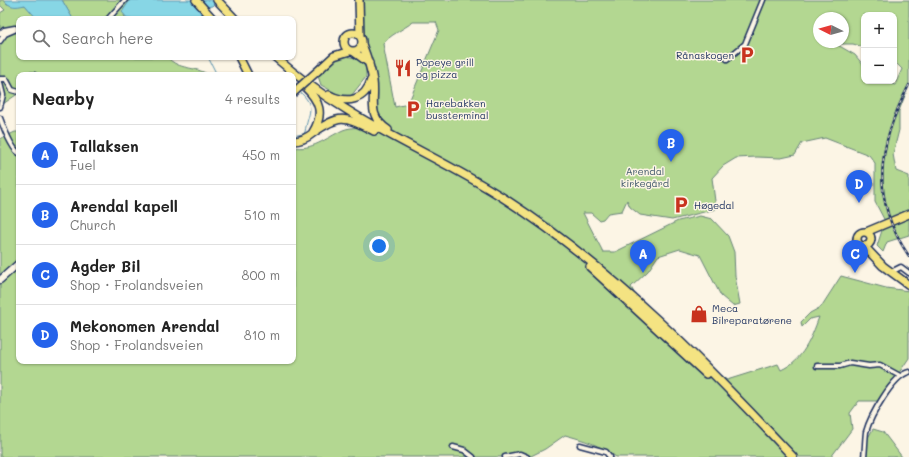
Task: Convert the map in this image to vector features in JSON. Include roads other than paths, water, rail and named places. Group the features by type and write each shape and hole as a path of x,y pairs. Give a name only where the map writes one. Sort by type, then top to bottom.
{"main road":[{"path":"195,0 208,16"},
{"path":"213,0 231,16"},
{"path":"217,0 229,16"},
{"path":"359,0 360,36 372,76 372,105 376,118 383,127 413,146"},
{"path":"296,89 343,44 345,36 351,33 360,16"},
{"path":"351,33 360,36"},
{"path":"343,44 369,63"},
{"path":"320,67 334,56 359,49 362,44"},
{"path":"242,60 248,72"},
{"path":"274,60 289,72"},
{"path":"278,60 290,72"},
{"path":"296,77 335,98 347,100 356,99 364,94 369,86 372,76"},
{"path":"296,77 329,102 382,135"},
{"path":"296,77 345,109 506,199 595,265 740,401 793,457"},
{"path":"296,78 314,96 319,104 319,120 313,133"},
{"path":"296,140 303,139 331,121 341,119 353,121 482,189 557,240 591,268 754,420 787,457"},
{"path":"909,214 882,226 860,233 857,238 859,244 864,246 891,272 909,285"},
{"path":"864,246 868,245 882,226"},
{"path":"866,232 870,234 875,258"},
{"path":"0,280 16,266"}],"street":[{"path":"111,16 125,0"},
{"path":"727,59 745,44 763,0"},
{"path":"0,34 11,28 16,28"},
{"path":"0,41 5,34 16,29"},
{"path":"0,79 6,79 12,90 16,91"},
{"path":"0,83 3,95 0,107"},
{"path":"0,118 11,144 16,151"},
{"path":"891,272 901,267 909,273"},
{"path":"817,366 840,366 850,364 869,366 880,365 900,376"},
{"path":"864,457 869,425 882,399 900,376 909,372"},
{"path":"580,445 606,452 610,457"},
{"path":"453,447 464,450 473,457"},
{"path":"506,457 520,454 527,457"}],"water":[{"path":"4,0 62,0 71,16 34,16 25,5 13,6"},
{"path":"130,0 218,0 212,6 206,7 203,15 200,16 125,16 122,12"}],"waterway":[{"path":"210,60 216,72"},
{"path":"296,135 305,132 310,110 308,101 299,91"}],"railway":[{"path":"909,85 890,128 882,171 883,192 888,213 896,234 909,256"}],"place":[{"name":"Rånaskogen","path":"747,55"},
{"name":"Popeye grill og pizza","path":"403,68"},
{"name":"Harebakken bussterminal","path":"413,109"},
{"name":"Arendal kapell","path":"671,162"},
{"name":"Mekonomen Arendal","path":"859,203"},
{"name":"Høgedal","path":"681,205"},
{"name":"Tallaksen","path":"643,273"},
{"name":"Agder Bil","path":"855,273"},
{"name":"Meca Bilreparatørene","path":"699,314"}],"park label":[{"name":"Arendal kirkegård","path":"645,176"}]}
